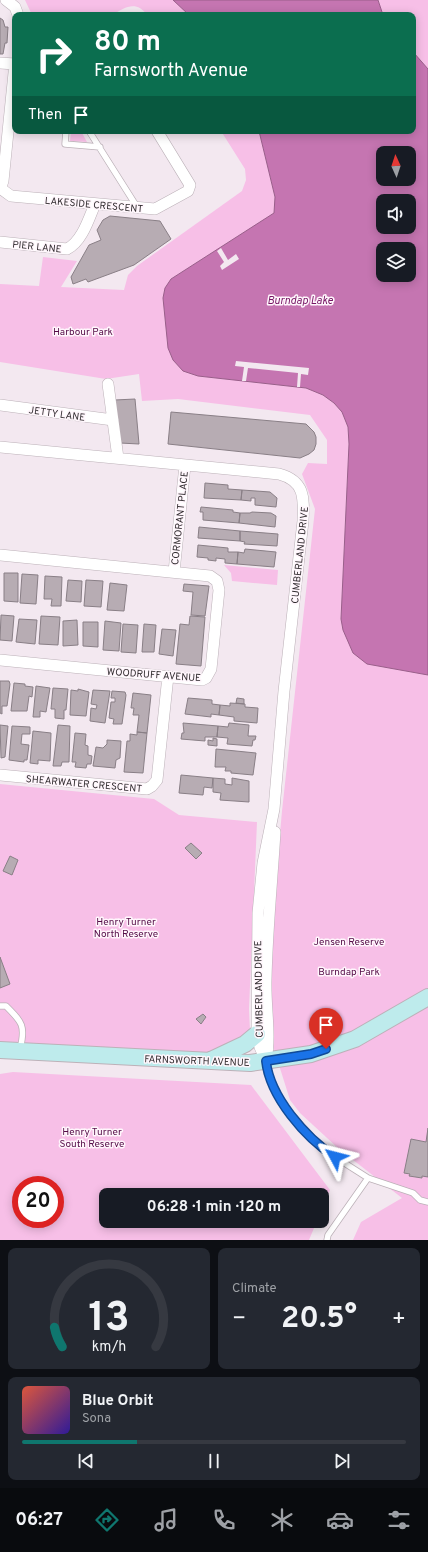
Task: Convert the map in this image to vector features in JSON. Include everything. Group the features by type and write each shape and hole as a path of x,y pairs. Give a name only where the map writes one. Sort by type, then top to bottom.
{"main road":[{"name":"FARNSWORTH AVENUE","path":"0,1050 206,1062 250,1063 311,1054 355,1039 428,997"},
{"path":"206,1062 245,1044 257,1034"}],"street":[{"path":"6,0 15,7 17,12"},
{"path":"0,63 12,64"},
{"path":"0,188 3,181 12,93"},
{"name":"LAKESIDE CRESCENT","path":"0,188 11,196 137,207 155,210 188,192 190,185 159,134"},
{"name":"PIER LANE","path":"0,242 67,249 76,242 89,220 95,204"},
{"path":"108,384 118,458"},
{"name":"JETTY LANE","path":"0,405 113,420"},
{"name":"CUMBERLAND DRIVE","path":"0,447 279,474 289,477 297,483 302,491 304,501 303,521 284,691 274,808 263,863 258,913 257,1034 260,1048 266,1061"},
{"name":"CORMORANT PLACE","path":"174,572 185,465"},
{"name":"WOODRUFF AVENUE","path":"0,555 210,576 217,581 219,590 210,674 202,680 0,660"},
{"name":"SHEARWATER CRESCENT","path":"0,775 147,789 157,780 168,676"},
{"name":"CUMBERLAND DRIVE","path":"266,1061 269,1044 266,956 275,822 274,808"}],"lane":[{"path":"66,134 65,144 100,148"},
{"path":"91,134 137,207"},
{"path":"0,1006 6,1006 20,1020 23,1032 19,1051"},
{"path":"266,1061 267,1073 284,1107 324,1150 368,1178 412,1193 420,1200 428,1202"},
{"path":"327,1240 328,1235 368,1178"}],"green space":[{"path":"25,0 173,0 186,12 145,12 135,6 130,6 118,12 31,12"},
{"path":"378,0 428,0 428,69 416,56 416,12 382,12"},
{"path":"71,134 83,134 87,142 70,141"},
{"name":"Burndap Park","path":"223,134 260,134 275,197 275,213 171,279 198,376 306,388 323,395 334,403 342,412 348,427 349,444 341,619 385,666 428,675 428,1240 353,1240 361,1222 402,1198 339,1149 300,1113 290,1100 273,1046 269,956 282,811 315,509 302,474 308,463 327,464 327,440 310,415 178,399 142,401 139,374 106,379 0,362 0,284 39,286 43,257 77,261 61,287 124,290 128,275 137,266 242,191 246,180 245,169"},
{"path":"224,565 278,570 277,585 232,581 231,573"},
{"name":"Henry Turner North Reserve","path":"0,784 154,799 179,815 257,822 249,1009 250,1031 234,1045 198,1056 0,1042"},
{"name":"Henry Turner South Reserve","path":"13,1072 251,1085 328,1188 99,1188 99,1228 314,1228 309,1240 0,1240 0,1074"}],"water":[{"path":"173,0 378,0 382,12 186,12"},
{"name":"Burndap Lake","path":"416,55 428,69 428,675 367,664 353,653 343,630 341,619 349,444 348,427 342,412 334,403 323,395 306,388 198,376 183,371 173,360 168,348 163,298 165,288 171,279 274,213 275,197 260,134 416,134"}],"pier":[{"path":"221,248 228,260 236,254 239,259 222,270 220,266 224,262 217,251"},
{"path":"236,361 309,368 308,375 301,374 300,387 297,387 298,373 248,368 246,381 242,381 244,367 235,366"}],"building":[{"path":"0,18 3,20 5,27 8,27 7,43 5,43 3,54 0,54"},
{"path":"110,216 160,221 171,239 134,265 88,282 86,279 73,284 71,277 89,245 101,240 97,230 103,220"},
{"path":"135,399 139,444 120,443 115,400"},
{"path":"171,412 306,424 314,432 316,444 314,450 300,458 168,444"},
{"path":"205,483 228,485 228,489 242,490 241,500 204,498"},
{"path":"242,490 270,492 277,498 276,507 255,505 255,498 251,498 251,501 241,500"},
{"path":"201,507 233,510 233,512 240,513 239,523 203,520 203,512 200,512"},
{"path":"240,513 271,513 276,516 275,527 239,523"},
{"path":"199,527 240,531 240,541 198,538"},
{"path":"240,531 278,534 277,546 244,544 245,542 240,541"},
{"path":"198,545 228,548 228,552 238,552 237,564 225,563 225,559 216,558 216,561 208,560 208,558 197,557"},
{"path":"245,549 276,552 274,567 237,564 238,552 244,553"},
{"path":"4,573 18,573 18,602 4,601"},
{"path":"22,574 38,575 36,604 20,603"},
{"path":"45,576 62,577 61,606 51,606 52,599 44,599"},
{"path":"68,580 82,581 81,602 66,601"},
{"path":"86,580 103,581 101,607 84,606"},
{"path":"110,583 127,585 124,611 107,610"},
{"path":"184,584 209,586 205,616 191,615 193,592 183,591"},
{"path":"1,615 14,616 12,641 0,640"},
{"path":"41,616 60,617 58,645 39,644"},
{"path":"190,616 205,617 201,666 176,664 180,624 189,625"},
{"path":"19,619 37,620 35,644 16,642"},
{"path":"77,620 78,645 63,646 63,621"},
{"path":"105,621 121,623 119,651 103,650"},
{"path":"83,622 98,622 98,647 83,646"},
{"path":"123,624 138,625 136,653 121,652"},
{"path":"144,624 156,625 154,652 142,652"},
{"path":"162,629 176,630 173,656 159,654"},
{"path":"0,681 9,681 10,684 7,706 2,706 2,714 0,713"},
{"path":"14,683 25,684 25,686 33,687 32,697 29,696 27,711 11,711"},
{"path":"36,686 50,688 46,712 40,711 40,717 33,717"},
{"path":"53,688 68,689 64,719 55,718 55,709 51,709"},
{"path":"78,689 89,692 86,716 70,715 71,690 78,691"},
{"path":"93,690 110,691 105,723 90,721 91,708 96,709 97,705 91,704"},
{"path":"112,691 125,692 126,695 122,724 113,724 114,719 109,718 111,702 115,702 115,698 111,698"},
{"path":"133,693 151,695 147,733 137,732 139,715 133,715 134,708 131,708"},
{"path":"188,698 212,700 212,704 220,705 219,715 211,714 211,717 185,714"},
{"path":"237,698 244,699 244,704 236,703"},
{"path":"230,703 245,704 245,707 258,708 257,723 234,721 234,717 219,715 220,705 230,706"},
{"path":"183,723 218,726 217,737 205,737 205,741 181,739 182,733 184,733"},
{"path":"229,723 249,725 248,736 256,736 255,740 253,740 252,746 227,744 228,738 217,737 218,726 228,727"},
{"path":"0,725 8,726 5,757 1,758"},
{"path":"58,725 70,726 69,762 62,762 61,766 53,766"},
{"path":"12,726 30,727 30,734 22,734 21,744 29,745 27,760 24,760 24,762 9,760"},
{"path":"33,731 51,733 50,761 38,760 38,764 30,763"},
{"path":"137,732 147,733 143,773 124,772 127,741 130,741 130,734 137,735"},
{"path":"75,733 86,734 85,745 88,746 88,755 92,756 91,764 87,764 86,768 75,767 76,762 72,762"},
{"path":"213,738 217,739 217,746 208,745 208,740 213,741"},
{"path":"107,740 121,741 120,758 116,760 115,768 93,766 96,747 103,748 107,744"},
{"path":"216,749 256,753 253,775 231,773 231,771 225,771 226,767 215,767"},
{"path":"181,775 213,778 212,788 204,787 203,795 179,793"},
{"path":"213,778 225,779 225,784 232,785 232,778 249,781 249,802 220,800 221,793 213,792"},
{"path":"191,843 202,853 196,859 185,848"},
{"path":"10,856 18,860 12,875 3,871"},
{"path":"0,957 10,984 0,988"},
{"path":"203,1014 206,1017 201,1024 196,1019"},
{"path":"428,1128 428,1177 422,1176 422,1178 409,1176 410,1174 404,1173 411,1139 426,1142"}],"route":[{"path":"326,1049 311,1054 266,1061 267,1073 284,1107 324,1150 335,1157"}],"park label":[{"name":"Harbour Park","path":"83,331"},
{"name":"Jensen Reserve","path":"349,941"}]}
